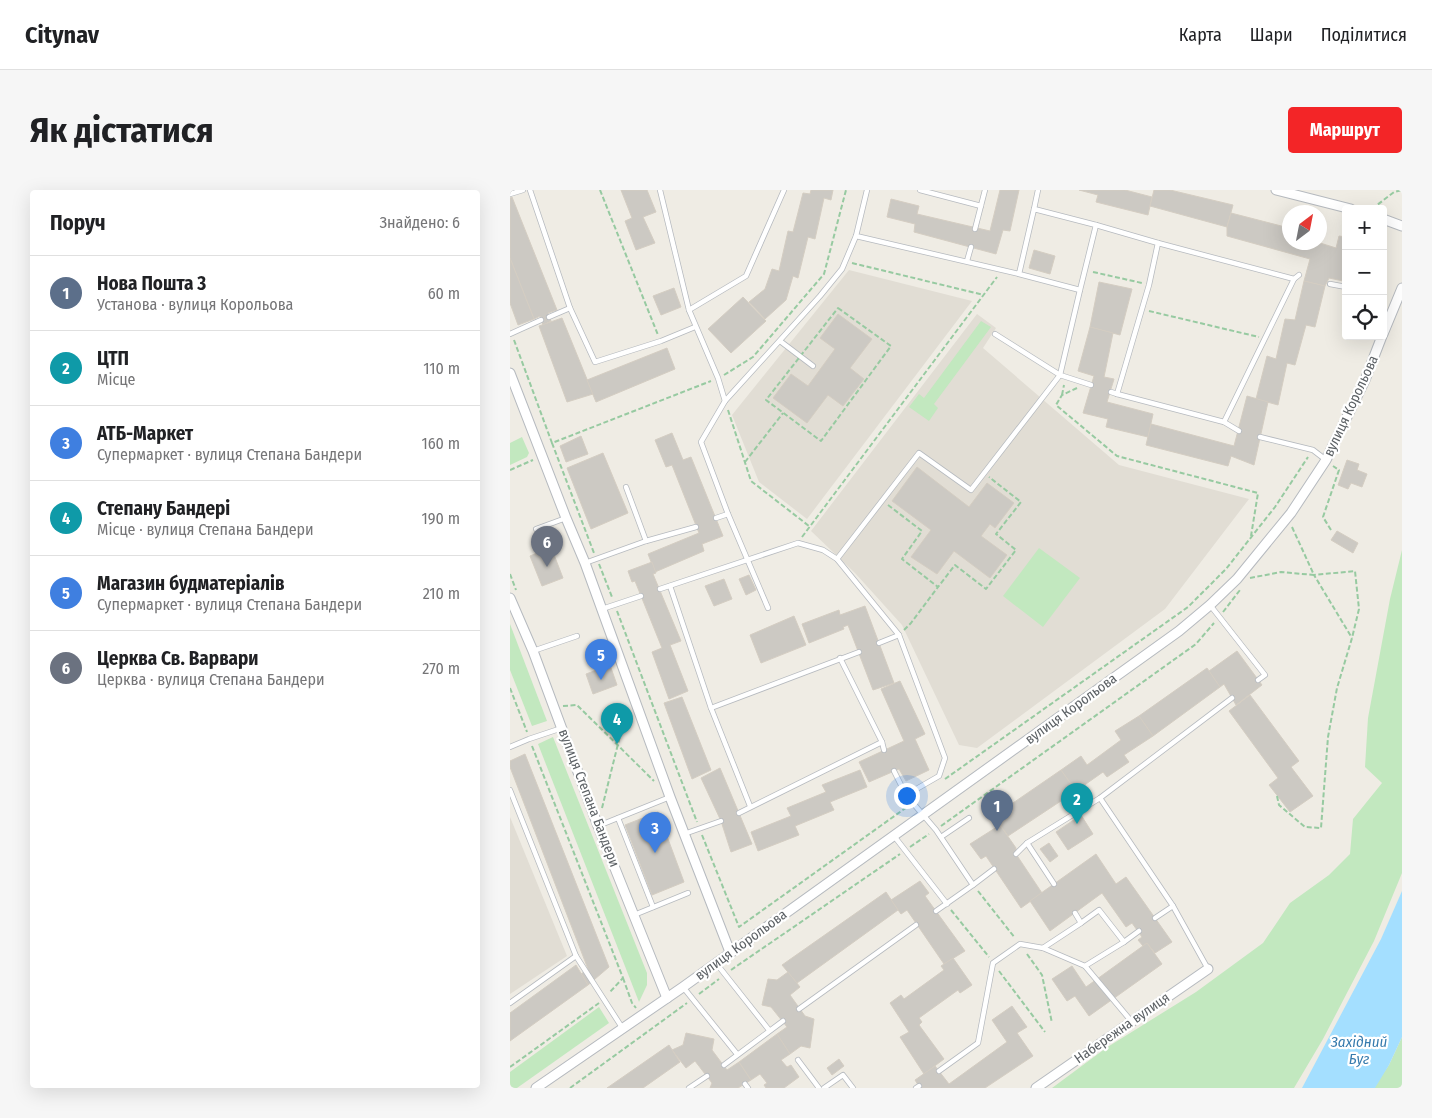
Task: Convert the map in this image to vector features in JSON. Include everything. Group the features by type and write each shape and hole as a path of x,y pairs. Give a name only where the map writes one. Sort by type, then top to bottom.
{"street":[{"path":"1276,190 1342,207"},
{"path":"1387,220 1402,226"},
{"name":"вулиця Корольова","path":"1387,325 1402,288"},
{"name":"вулиця Корольова","path":"536,1088 683,987 1179,631 1210,604 1237,579 1328,462 1381,340"},
{"path":"510,373 512,386 585,563 670,797 730,952"},
{"name":"вулиця Степана Бандери","path":"510,598 667,998"},
{"name":"Набережна вулиця","path":"1036,1088 1208,969"}],"lane":[{"path":"510,194 523,190"},
{"path":"530,190 570,308 595,362 661,341 695,327"},
{"path":"660,190 689,310 718,378 725,401"},
{"path":"689,310 746,276 784,190"},
{"path":"768,608 728,514 701,442 725,401 842,269 856,236 867,190"},
{"path":"920,190 981,206"},
{"path":"975,229 985,190"},
{"path":"1019,274 1038,190"},
{"path":"1034,209 1294,279"},
{"path":"837,559 919,453 971,490 1060,375 1096,225"},
{"path":"856,236 1080,290"},
{"path":"1117,394 1149,285 1158,243"},
{"path":"967,262 971,248"},
{"path":"1224,422 1294,279 1299,276"},
{"path":"1330,284 1342,286"},
{"path":"549,317 570,308"},
{"path":"511,334 541,320"},
{"path":"995,334 1060,375 1089,384"},
{"path":"780,341 814,366"},
{"path":"1111,392 1224,422 1239,431"},
{"path":"1260,437 1313,450 1328,462"},
{"path":"626,487 646,541"},
{"path":"716,518 728,514"},
{"path":"536,529 566,518"},
{"path":"585,563 646,541 696,527"},
{"path":"660,589 798,543 823,550 837,559 899,635 945,758 939,776 906,796"},
{"path":"670,586 711,708 750,806"},
{"path":"601,610 641,596"},
{"path":"1210,604 1265,675 1258,680"},
{"path":"879,644 899,635"},
{"path":"532,651 577,636"},
{"path":"711,708 859,652"},
{"path":"840,658 882,742 884,750"},
{"path":"1016,854 1027,843 1100,798 1232,698"},
{"path":"510,747 562,728"},
{"path":"739,813 882,742"},
{"path":"894,771 906,796 924,814 973,885"},
{"path":"510,790 576,956 622,1029"},
{"path":"598,826 670,797"},
{"path":"1100,798 1173,906 1208,969"},
{"path":"618,818 653,907"},
{"path":"941,837 969,818"},
{"path":"684,834 721,821"},
{"path":"894,835 947,904"},
{"path":"1027,843 1054,884"},
{"path":"936,911 994,869"},
{"path":"634,914 688,893"},
{"path":"1155,918 1173,906"},
{"path":"1044,948 1099,910 1124,942"},
{"path":"1075,913 1081,923"},
{"path":"799,1009 916,925"},
{"path":"1085,966 1139,931"},
{"path":"939,1071 978,1043 994,963 1020,944 1044,948 1085,966 1132,1022"},
{"path":"510,1003 576,956"},
{"path":"716,963 769,1030"},
{"path":"683,987 737,1054"},
{"path":"724,1065 783,1021"},
{"path":"798,1060 819,1088"},
{"path":"729,1061 733,1066"},
{"path":"824,1088 843,1075 853,1088"},
{"path":"689,1088 707,1076"}],"path":[{"path":"600,190 661,341"},
{"path":"552,443 718,378 754,357 824,274 846,190"},
{"path":"1377,205 1394,192 1402,190"},
{"path":"845,262 984,295"},
{"path":"1086,270 1149,285"},
{"path":"798,543 1002,271"},
{"path":"838,308 891,346 821,441 783,413 766,400 838,308"},
{"path":"1142,310 1265,338"},
{"path":"511,334 739,927 912,803"},
{"path":"1089,384 1062,395 1056,405 1117,456 1258,493 1250,538"},
{"path":"725,401 751,481 810,527"},
{"path":"745,462 783,413"},
{"path":"944,780 1188,607 1226,569 1274,507 1313,450"},
{"path":"510,470 542,456"},
{"path":"1328,462 1339,470 1322,518 1331,530"},
{"path":"899,635 911,623 955,565 986,589 1016,550 996,534 1020,502 984,473"},
{"path":"882,500 922,531 902,559 938,586"},
{"path":"1292,526 1314,575 1352,638"},
{"path":"1250,578 1281,572 1314,575 1355,571 1359,609 1337,688 1328,737 1321,828 1305,827 1279,805 1277,796"},
{"path":"510,688 624,978 632,1003 641,1016"},
{"path":"554,707 577,705 656,784"},
{"path":"598,826 626,709"},
{"path":"510,1067 603,1000 624,978"},
{"path":"570,1088 692,999"}],"shaded area":[{"path":"849,270 972,301 807,519 759,482 732,415"},
{"path":"977,314 996,328 983,348 1119,465 1249,499 1165,609 977,748 959,745 902,625 855,573 811,531"},
{"path":"510,817 567,956 510,994"}],"green space":[{"path":"981,321 991,327 934,404 938,408 929,421 909,407 919,394 924,398"},
{"path":"522,437 529,453 527,457 510,465 510,443"},
{"path":"1039,548 1080,578 1043,627 1003,596"},
{"path":"1402,550 1402,873 1374,941 1323,1039 1294,1088 1052,1088 1106,1048 1196,992 1263,943 1290,903 1329,875 1350,854 1353,819 1382,783 1365,767 1368,718 1390,599"},
{"path":"510,624 547,721 532,726 510,670"},
{"path":"553,737 647,973 647,985 639,1002 538,744"},
{"path":"599,1007 609,1023 517,1088 510,1088 510,1072"},
{"path":"1402,1037 1402,1088 1373,1088 1389,1065"}],"water":[{"name":"Західний Буг","path":"1402,891 1402,1037 1389,1065 1375,1088 1302,1088 1381,939"}],"building":[{"path":"621,190 647,190 656,212 643,217 655,243 636,250 625,221 632,218"},
{"path":"811,190 833,190 831,200 824,198 815,239 808,237 798,278 793,276 786,300 765,319 749,302 765,289 772,269 779,271 788,231 793,232 803,193 810,194"},
{"path":"1000,190 1019,190 1010,231 1003,230 996,254 914,232 915,224 887,217 891,199 919,206 917,214 990,231"},
{"path":"1079,190 1125,190 1152,197 1148,215 1096,202 1098,195"},
{"path":"1154,190 1170,190 1233,205 1227,227 1150,206"},
{"path":"512,197 557,310 548,313 551,321 543,325 540,316 534,319 510,258 510,198"},
{"path":"1231,213 1282,226 1282,250 1327,250 1327,245 1336,248 1339,236 1342,236 1342,281 1329,278 1325,286 1304,281 1310,259 1227,236 1227,227"},
{"path":"1034,250 1055,256 1050,274 1029,268"},
{"path":"510,258 534,319 518,325 510,303"},
{"path":"1304,281 1325,286 1315,327 1306,325 1295,365 1287,363 1278,405 1256,399 1267,356 1276,359 1285,319 1295,320"},
{"path":"1099,282 1132,289 1120,335 1090,327"},
{"path":"674,288 681,307 661,315 653,296"},
{"path":"743,297 766,321 731,353 708,329"},
{"path":"838,314 872,339 850,368 864,379 843,406 828,395 807,423 773,398 791,374 808,386 835,349 820,338"},
{"path":"562,318 593,394 567,402 539,326"},
{"path":"1090,327 1113,333 1104,377 1114,379 1107,402 1153,414 1148,437 1106,427 1108,419 1083,413 1094,376 1078,371"},
{"path":"667,348 675,369 596,402 587,380"},
{"path":"1247,396 1268,402 1254,465 1231,456 1228,466 1146,445 1151,424 1234,446"},
{"path":"672,433 683,460 691,457 723,536 702,544 704,551 655,572 648,554 699,533 672,465 666,467 655,440"},
{"path":"581,436 588,454 566,462 560,446"},
{"path":"603,453 628,513 591,529 567,468"},
{"path":"1347,460 1359,464 1357,470 1367,474 1362,487 1351,483 1348,489 1338,485"},
{"path":"917,467 969,507 987,483 1014,503 995,528 990,524 981,536 1007,555 990,578 954,551 937,574 911,557 931,530 892,501"},
{"path":"1337,531 1358,543 1353,553 1331,540"},
{"path":"551,547 563,578 542,586 530,556"},
{"path":"652,562 656,573 653,574 681,641 670,645 688,691 669,699 652,652 662,648 635,581 632,582 628,571"},
{"path":"749,575 756,590 746,595 739,579"},
{"path":"724,579 732,599 714,606 705,586"},
{"path":"865,606 894,683 873,690 848,625 843,627 844,629 809,643 802,624 839,610 840,615"},
{"path":"794,616 806,645 761,663 750,635"},
{"path":"1237,651 1262,685 1236,705 1224,684 1220,687 1209,671"},
{"path":"610,665 617,685 593,694 586,674"},
{"path":"1207,668 1220,687 1153,736 1139,716"},
{"path":"900,681 925,734 915,739 929,770 906,781 899,769 869,782 859,762 904,741 881,689"},
{"path":"1250,695 1299,761 1291,767 1313,796 1290,812 1269,785 1278,778 1229,711"},
{"path":"682,697 711,770 692,779 664,703"},
{"path":"1139,716 1153,736 1124,755 1129,762 1107,777 1103,772 1076,791 1061,770 1081,756 1087,765 1121,740 1115,731"},
{"path":"525,754 609,967 588,985 581,974 588,969 510,767 510,761"},
{"path":"720,768 752,844 731,852 721,821 701,778"},
{"path":"860,770 867,787 830,802 834,810 795,826 799,835 758,851 751,832 791,816 787,808 826,792 822,785"},
{"path":"1061,770 1076,791 1008,836 994,816"},
{"path":"658,812 684,882 652,895 625,825"},
{"path":"1081,815 1093,834 1068,850 1056,832"},
{"path":"1000,825 1016,848 1016,854 1042,893 1021,908 986,856 981,859 970,844"},
{"path":"1049,843 1058,856 1050,862 1040,849"},
{"path":"1096,854 1116,884 1126,877 1172,942 1155,953 1147,943 1143,946 1138,940 1142,937 1132,923 1126,927 1102,893 1050,931 1030,901"},
{"path":"920,881 929,893 925,896 965,951 944,964 907,910 901,914 891,900"},
{"path":"886,892 898,910 797,983 782,965"},
{"path":"1147,943 1162,964 1089,1016 1075,996 1067,1001 1052,979 1072,966 1086,987"},
{"path":"953,958 972,985 960,993 958,990 919,1018 922,1022 919,1025 944,1059 924,1074 900,1037 909,1032 890,1003 901,995 904,999 944,970 941,966"},
{"path":"576,965 588,985 510,1041 510,1013"},
{"path":"788,972 800,987 790,995 805,1016 814,1019 810,1048 801,1046 790,1054 777,1034 787,1027 771,1007 762,1005 768,979 777,980"},
{"path":"1012,1006 1027,1027 1017,1033 1033,1056 985,1088 920,1088 915,1080 935,1066 949,1084 1007,1042 992,1020"},
{"path":"686,1033 714,1039 712,1050 727,1070 739,1062 751,1080 738,1088 710,1088 712,1083 695,1061 686,1068 672,1050 683,1045"},
{"path":"777,1034 790,1054 781,1060 787,1067 791,1065 799,1077 784,1088 766,1088 764,1085 767,1083 760,1074 751,1080 739,1062"},
{"path":"669,1045 680,1062 643,1088 607,1088"},
{"path":"839,1059 844,1066 832,1075 827,1068"}],"place":[{"name":"Церква Св. Варвари","path":"547,567"},
{"name":"Магазин будматеріалів","path":"601,680"},
{"name":"Степану Бандері","path":"617,744"},
{"name":"ЦТП","path":"1077,824"},
{"name":"Нова Пошта 3","path":"997,831"},
{"name":"АТБ-Маркет","path":"655,853"}]}
